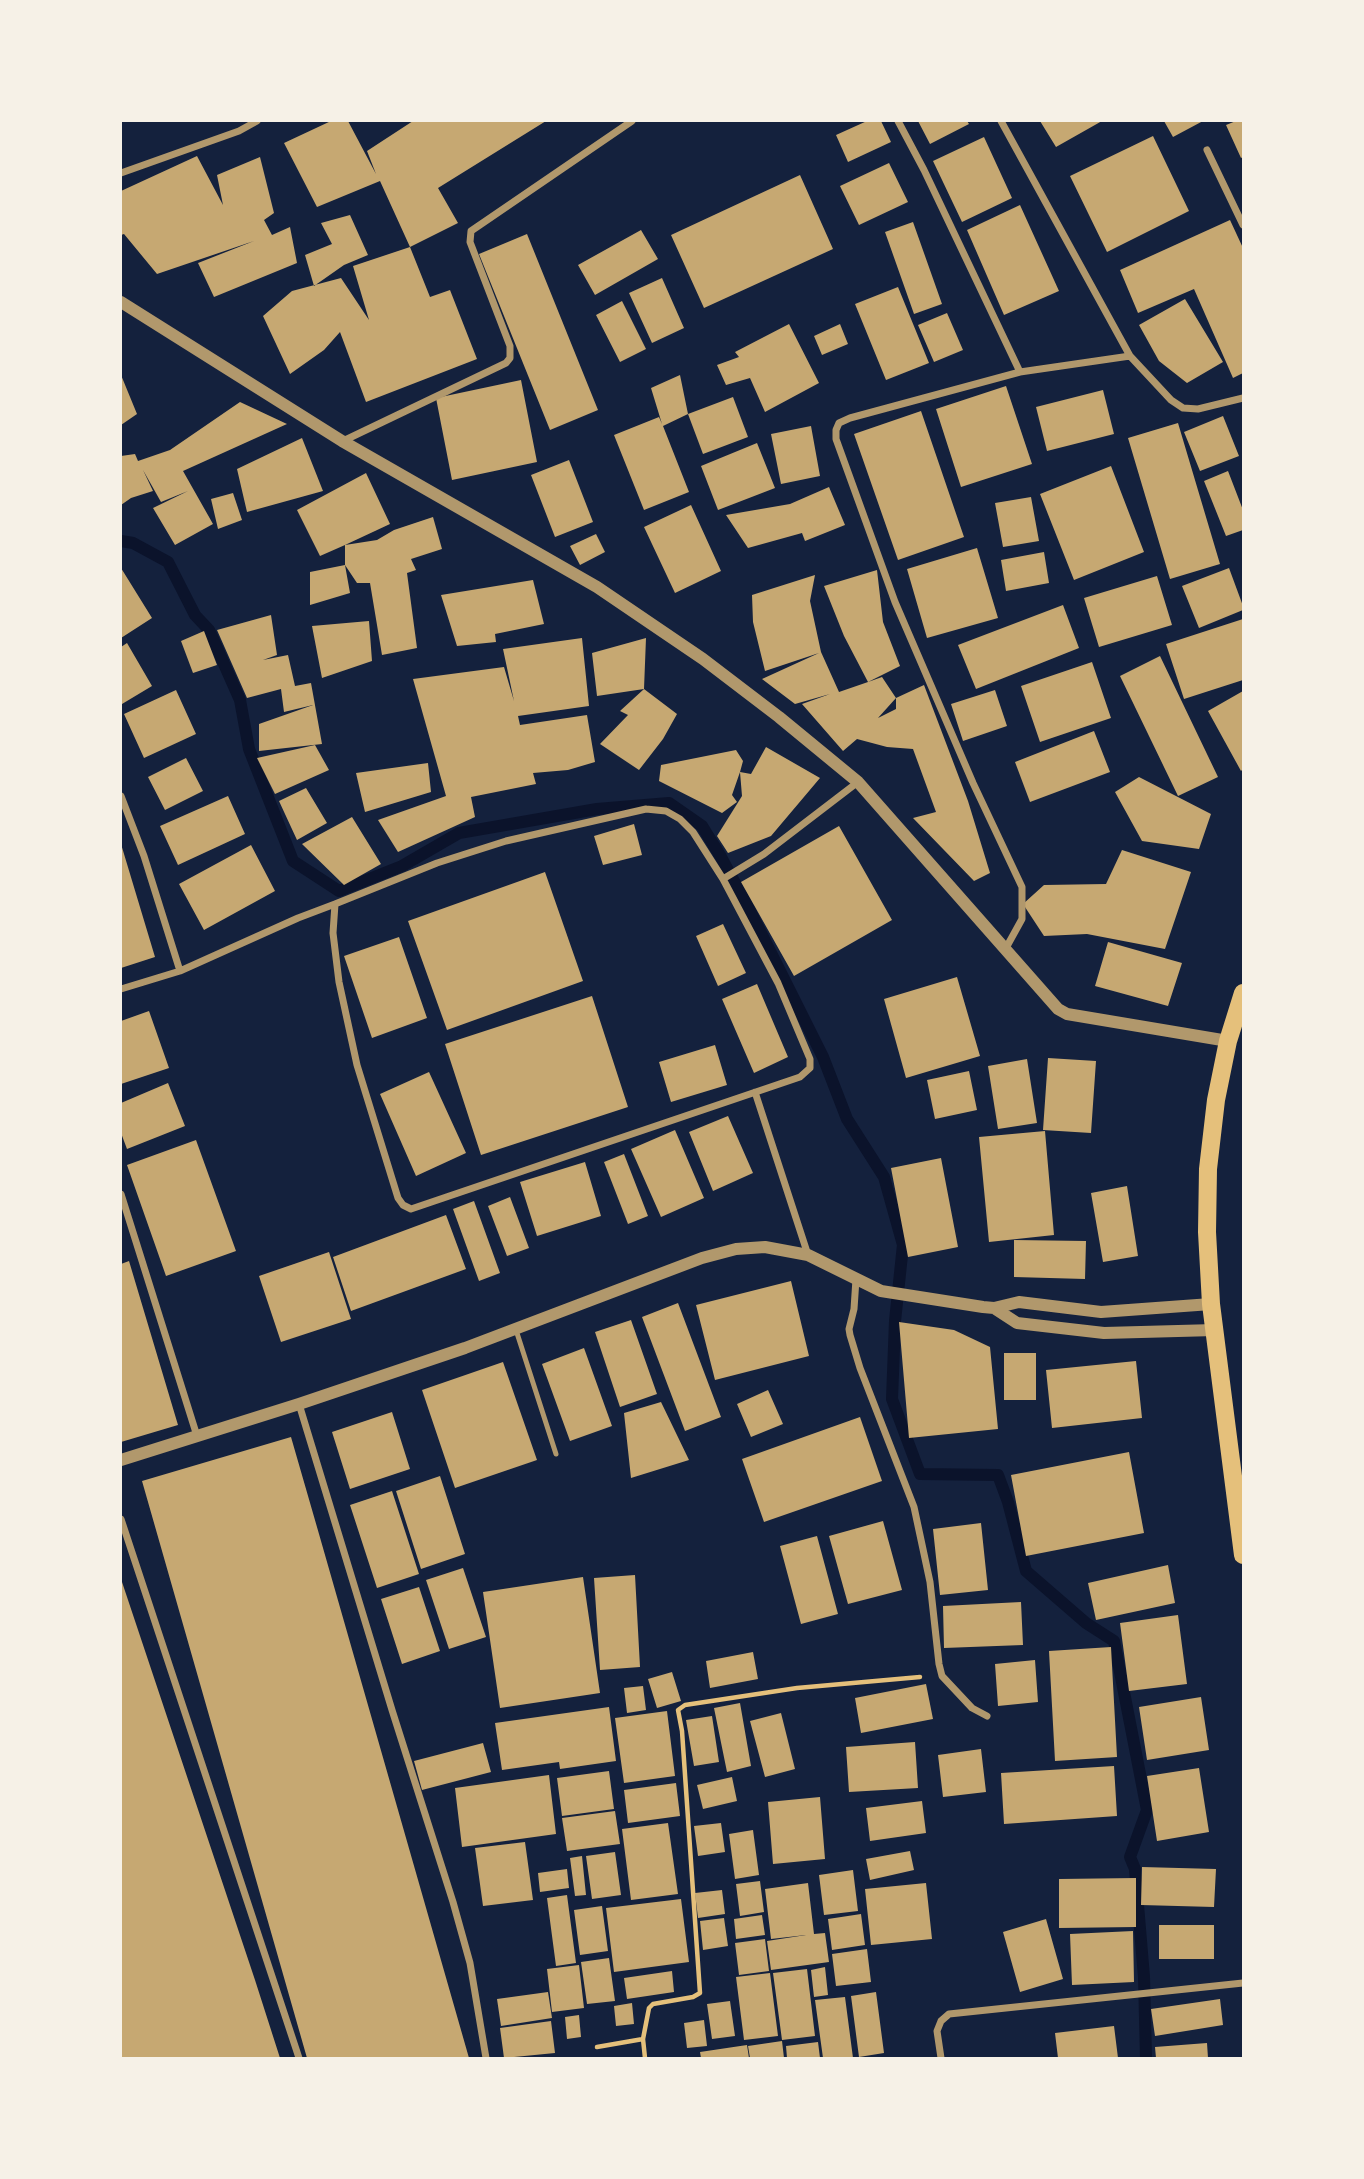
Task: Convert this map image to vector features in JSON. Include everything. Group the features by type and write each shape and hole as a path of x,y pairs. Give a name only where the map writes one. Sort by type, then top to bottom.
{"main road":[{"path":"1243,993 1228,1041 1216,1100 1208,1169 1207,1232 1211,1304 1243,1555"}],"street":[{"path":"121,173 239,131 257,121"},
{"path":"342,442 506,363 510,358 510,346 470,242 471,231 632,121"},
{"path":"898,121 1020,372"},
{"path":"1001,121 1130,356 1171,400 1183,408 1198,409 1243,398"},
{"path":"1207,150 1243,225"},
{"path":"121,302 342,442 597,587 703,659 858,782 1006,948 1050,1002 1067,1014 1228,1041"},
{"path":"1006,948 1022,919 1023,887 973,783 895,602 836,439 836,430 839,423 850,418 1020,372 1130,356"},
{"path":"725,878 764,854 858,782"},
{"path":"121,796 144,856 180,971"},
{"path":"121,989 180,971 298,918 437,863 495,845 646,809 666,811 680,819 693,832 725,878 778,983 810,1059 810,1068 800,1077 411,1209 403,1205 398,1198 357,1065 339,982 333,933 335,904"},
{"path":"755,1092 808,1255"},
{"path":"121,1194 125,1220 197,1436"},
{"path":"121,1460 299,1404 516,1330 702,1258 736,1249 765,1247 808,1255 881,1291 994,1308 1019,1302 1101,1312 1211,1304"},
{"path":"856,1279 850,1335 914,1507 930,1582 942,1676 972,1708 987,1716"},
{"path":"994,1308 1017,1323 1104,1333 1215,1330"},
{"path":"299,1404 453,1902 470,1963 485,2058"},
{"path":"121,1519 299,2058"},
{"path":"941,2058 937,2031 941,2021 949,2014 1243,1983"}],"lane":[{"path":"516,1330 556,1454"}],"path":[{"path":"645,2058 643,2039 649,2008 653,2004 693,1997 700,1993 682,1731 678,1710 685,1705 797,1688 942,1676"},
{"path":"597,2048 643,2039"}],"building":[{"path":"331,121 348,121 376,174 367,151 413,121 546,121 438,188 458,223 410,247 380,181 317,207 284,143"},
{"path":"867,121 881,121 891,142 848,162 836,135"},
{"path":"918,121 967,121 969,124 930,144"},
{"path":"1040,121 1102,121 1056,147"},
{"path":"1164,121 1203,121 1173,137"},
{"path":"1243,121 1241,158 1226,125"},
{"path":"1153,136 1189,211 1107,252 1070,176"},
{"path":"984,137 1012,198 962,222 933,161"},
{"path":"197,156 223,205 217,175 260,157 274,213 264,220 272,235 290,227 297,263 214,297 198,263 254,241 157,274 124,234 121,235 121,191"},
{"path":"889,163 908,202 859,225 840,186"},
{"path":"800,175 833,249 704,308 671,235"},
{"path":"1020,205 1059,291 1004,315 967,230"},
{"path":"350,215 368,255 344,265 314,286 305,255 332,244 321,223"},
{"path":"1230,220 1243,248 1243,373 1233,378 1194,289 1138,313 1120,270"},
{"path":"913,222 942,304 914,314 885,232"},
{"path":"641,230 658,259 595,295 578,265"},
{"path":"527,234 598,410 550,430 479,254"},
{"path":"410,247 430,297 450,290 477,359 366,402 340,332 324,350 290,374 263,316 292,291 341,278 369,320 353,266"},
{"path":"662,278 684,328 652,343 629,293"},
{"path":"898,287 929,363 886,380 855,304"},
{"path":"1185,299 1223,362 1187,383 1159,361 1139,325"},
{"path":"622,301 646,349 620,362 596,315"},
{"path":"947,313 963,350 934,362 918,325"},
{"path":"789,324 819,383 765,412 750,378 726,385 717,365 739,357 735,352"},
{"path":"840,324 848,344 822,355 814,336"},
{"path":"121,375 137,414 121,425"},
{"path":"680,375 688,414 663,426 689,492 644,510 614,435 659,417 662,424 651,388"},
{"path":"521,380 537,462 452,480 436,398"},
{"path":"1006,386 1032,464 961,487 936,409"},
{"path":"1103,390 1114,434 1047,451 1036,407"},
{"path":"733,397 748,437 703,454 688,414"},
{"path":"240,402 287,424 183,471 213,524 175,545 153,508 188,491 161,502 143,470 153,491 131,498 121,505 121,456 135,454 138,461 170,450"},
{"path":"921,411 964,537 898,560 854,434"},
{"path":"1223,416 1239,456 1200,471 1184,432"},
{"path":"1178,423 1220,564 1170,579 1128,438"},
{"path":"811,426 820,476 781,484 771,434"},
{"path":"302,438 323,491 247,512 237,469"},
{"path":"757,443 775,488 718,510 701,466"},
{"path":"569,460 593,522 555,537 531,475"},
{"path":"1111,466 1144,552 1074,580 1040,494"},
{"path":"1228,471 1243,510 1243,530 1226,536 1204,481"},
{"path":"366,473 390,524 320,556 297,510"},
{"path":"829,487 845,525 805,541 802,533 748,548 726,515 790,504"},
{"path":"233,493 242,520 218,529 211,499"},
{"path":"1031,497 1039,541 1003,547 995,503"},
{"path":"691,505 721,571 675,593 644,527"},
{"path":"433,517 442,549 411,559 416,570 407,573 417,648 382,655 370,583 357,583 345,565 345,545 377,540 394,530"},
{"path":"596,534 605,552 580,565 570,546"},
{"path":"977,548 998,618 927,638 907,569"},
{"path":"1044,552 1049,583 1006,591 1001,560"},
{"path":"345,565 350,593 310,605 310,572"},
{"path":"121,568 152,618 121,638"},
{"path":"1229,568 1243,610 1199,628 1182,586"},
{"path":"877,570 883,622 900,666 868,682 844,636 824,586"},
{"path":"815,575 810,601 821,652 839,692 882,677 896,698 924,685 968,801 990,873 974,881 913,818 936,812 913,749 887,747 857,739 843,751 802,704 830,694 795,704 762,679 819,653 765,671 753,622 752,595","holes":["896,698 896,709 878,718"]},
{"path":"1157,576 1172,625 1099,647 1084,598"},
{"path":"533,580 544,624 495,634 496,642 457,646 441,595"},
{"path":"1063,605 1079,648 976,689 958,645"},
{"path":"271,615 277,655 263,660 288,655 295,686 311,683 322,744 259,751 259,724 313,705 284,712 281,689 247,698 217,630"},
{"path":"1243,619 1243,680 1184,699 1166,644"},
{"path":"369,621 372,661 322,678 312,626"},
{"path":"204,631 217,665 193,673 181,641"},
{"path":"582,638 589,706 518,716 520,725 587,715 595,762 568,770 533,773 536,784 471,797 475,817 398,852 378,820 446,796 413,679 504,667 514,701 503,649"},
{"path":"646,638 644,689 597,696 592,653"},
{"path":"127,643 152,686 122,704 121,647"},
{"path":"1160,656 1218,777 1178,796 1120,676"},
{"path":"1092,662 1111,718 1040,742 1021,686"},
{"path":"644,689 677,714 663,739 639,770 600,744 628,715 620,711"},
{"path":"176,690 196,734 144,758 124,714"},
{"path":"995,690 1007,726 963,741 951,704"},
{"path":"1243,691 1243,769 1241,771 1208,711"},
{"path":"1094,731 1110,772 1030,802 1015,762"},
{"path":"315,745 329,770 275,794 257,758"},
{"path":"766,747 820,778 771,836 728,853 717,836 742,796 740,772 751,774"},
{"path":"736,750 743,761 732,795 737,802 722,813 659,781 661,765"},
{"path":"186,758 203,791 165,810 148,777"},
{"path":"428,763 431,792 365,812 356,773"},
{"path":"1139,777 1211,814 1199,849 1142,841 1115,792"},
{"path":"306,788 327,823 297,840 279,801"},
{"path":"228,796 245,834 178,865 160,826"},
{"path":"352,817 381,864 344,885 302,844"},
{"path":"634,824 642,855 603,865 594,836"},
{"path":"839,826 892,920 794,976 741,882"},
{"path":"121,844 155,957 121,968"},
{"path":"251,845 275,891 204,930 179,884"},
{"path":"1122,850 1191,872 1165,949 1087,934 1044,936 1023,904 1044,885 1106,884"},
{"path":"545,872 583,981 447,1030 408,921"},
{"path":"723,924 746,973 718,986 696,936"},
{"path":"399,937 427,1018 372,1038 344,956"},
{"path":"1108,942 1182,963 1168,1006 1095,986"},
{"path":"957,977 980,1056 906,1078 884,999"},
{"path":"757,984 788,1057 754,1073 722,999"},
{"path":"592,996 628,1107 481,1155 445,1044"},
{"path":"149,1011 169,1068 121,1084 121,1021"},
{"path":"715,1045 727,1085 671,1102 659,1062"},
{"path":"1048,1058 1096,1061 1091,1133 1043,1130"},
{"path":"1027,1059 1037,1123 998,1129 988,1066"},
{"path":"969,1071 977,1110 935,1119 927,1080"},
{"path":"429,1072 466,1153 416,1176 380,1094"},
{"path":"168,1083 185,1126 127,1149 121,1133 121,1103"},
{"path":"728,1116 753,1173 713,1191 689,1132"},
{"path":"675,1130 704,1198 661,1217 631,1149"},
{"path":"1045,1131 1054,1235 989,1242 979,1137"},
{"path":"196,1140 236,1251 166,1276 127,1165"},
{"path":"624,1154 648,1216 628,1224 604,1162"},
{"path":"941,1158 958,1247 908,1257 891,1168"},
{"path":"585,1162 601,1216 537,1236 520,1182"},
{"path":"1127,1186 1138,1256 1103,1262 1091,1193"},
{"path":"510,1197 529,1248 507,1256 488,1206"},
{"path":"474,1201 500,1273 479,1281 453,1209"},
{"path":"446,1215 466,1269 351,1311 333,1257"},
{"path":"1014,1240 1086,1241 1085,1279 1014,1277"},
{"path":"329,1252 351,1319 281,1342 259,1276"},
{"path":"129,1261 178,1425 121,1442 121,1264"},
{"path":"791,1281 809,1356 715,1380 696,1305"},
{"path":"678,1303 721,1417 685,1431 642,1317"},
{"path":"631,1320 657,1394 620,1407 595,1332"},
{"path":"899,1322 954,1330 990,1347 998,1429 909,1438"},
{"path":"584,1348 612,1426 570,1441 542,1364"},
{"path":"1004,1353 1036,1353 1036,1400 1004,1400"},
{"path":"1136,1361 1142,1418 1052,1428 1046,1370"},
{"path":"503,1362 537,1460 455,1488 422,1390"},
{"path":"768,1390 783,1424 751,1437 737,1404"},
{"path":"661,1402 689,1460 631,1478 624,1413"},
{"path":"392,1412 410,1469 350,1489 332,1432"},
{"path":"860,1417 882,1481 764,1522 742,1459"},
{"path":"291,1437 469,2058 307,2058 142,1481"},
{"path":"1129,1452 1144,1533 1026,1556 1011,1475"},
{"path":"440,1476 465,1554 421,1569 396,1491"},
{"path":"392,1491 419,1574 377,1588 350,1505"},
{"path":"883,1521 902,1590 848,1604 829,1536"},
{"path":"981,1523 988,1590 940,1595 933,1529"},
{"path":"817,1536 838,1614 801,1624 780,1546"},
{"path":"1168,1565 1175,1603 1096,1620 1088,1583"},
{"path":"463,1568 486,1637 449,1649 426,1580"},
{"path":"635,1575 640,1667 600,1670 594,1578"},
{"path":"583,1577 600,1693 500,1708 483,1592"},
{"path":"121,1579 255,1980 280,2058 121,2058"},
{"path":"419,1587 440,1651 402,1664 381,1599"},
{"path":"1021,1602 1023,1645 944,1648 943,1606"},
{"path":"1178,1615 1187,1684 1129,1691 1120,1623"},
{"path":"1111,1647 1117,1757 1055,1761 1049,1651"},
{"path":"753,1652 758,1679 710,1688 706,1661"},
{"path":"1035,1660 1038,1702 998,1706 995,1664"},
{"path":"672,1672 681,1701 657,1708 648,1679"},
{"path":"926,1684 933,1719 861,1733 855,1698"},
{"path":"643,1686 646,1710 627,1713 624,1688"},
{"path":"1201,1697 1209,1750 1147,1760 1139,1707"},
{"path":"740,1703 751,1766 727,1772 714,1708"},
{"path":"609,1707 616,1761 560,1769 559,1762 502,1770 495,1723"},
{"path":"667,1711 675,1776 624,1783 615,1718"},
{"path":"781,1713 795,1769 765,1777 750,1721"},
{"path":"712,1716 719,1762 694,1766 686,1720"},
{"path":"915,1742 918,1788 849,1792 846,1747"},
{"path":"483,1743 491,1772 422,1790 414,1761"},
{"path":"981,1749 986,1792 943,1797 938,1755"},
{"path":"1114,1766 1117,1816 1004,1824 1001,1773"},
{"path":"1199,1768 1209,1832 1157,1841 1147,1776"},
{"path":"609,1771 614,1809 562,1816 557,1778"},
{"path":"549,1775 556,1834 462,1847 455,1788"},
{"path":"732,1777 737,1801 703,1809 697,1785"},
{"path":"676,1783 680,1816 628,1823 624,1790"},
{"path":"820,1797 825,1859 773,1864 768,1802"},
{"path":"922,1801 926,1833 870,1841 866,1808"},
{"path":"615,1811 620,1844 567,1851 562,1818"},
{"path":"668,1823 678,1894 631,1900 622,1829"},
{"path":"721,1823 725,1852 698,1856 694,1826"},
{"path":"753,1830 759,1875 735,1879 729,1834"},
{"path":"525,1842 533,1900 483,1906 475,1848"},
{"path":"910,1851 914,1870 870,1880 866,1859"},
{"path":"615,1852 621,1895 592,1899 586,1856"},
{"path":"582,1856 586,1895 575,1896 570,1858"},
{"path":"1142,1867 1216,1869 1214,1907 1141,1905"},
{"path":"567,1869 569,1888 540,1892 538,1873"},
{"path":"853,1870 858,1911 824,1915 819,1875"},
{"path":"1136,1878 1136,1927 1059,1928 1059,1879"},
{"path":"760,1881 764,1912 740,1916 736,1884"},
{"path":"808,1883 814,1934 825,1933 829,1962 771,1970 767,1941 806,1935 771,1939 765,1889"},
{"path":"926,1883 932,1939 871,1945 865,1889"},
{"path":"722,1890 725,1914 698,1918 695,1893"},
{"path":"567,1895 576,1963 556,1966 547,1898"},
{"path":"681,1899 689,1962 614,1972 606,1908"},
{"path":"602,1906 608,1951 580,1955 574,1910"},
{"path":"861,1914 865,1945 832,1950 828,1919"},
{"path":"762,1915 765,1935 736,1939 734,1919"},
{"path":"724,1918 728,1946 703,1950 700,1921"},
{"path":"1046,1919 1063,1979 1020,1992 1003,1932"},
{"path":"1159,1925 1214,1925 1214,1959 1159,1959"},
{"path":"1133,1931 1134,1982 1072,1985 1070,1934"},
{"path":"765,1939 769,1971 739,1975 735,1943"},
{"path":"867,1949 871,1982 836,1986 832,1954"},
{"path":"609,1958 615,2001 587,2004 581,1962"},
{"path":"579,1965 584,2008 552,2012 547,1969"},
{"path":"825,1967 828,1995 814,1997 811,1970"},
{"path":"807,1969 815,2036 782,2040 773,1973"},
{"path":"672,1971 674,1992 627,1999 624,1978"},
{"path":"770,1973 778,2036 744,2040 736,1977"},
{"path":"548,1992 552,2018 501,2026 497,1999"},
{"path":"876,1992 884,2053 859,2057 851,1996"},
{"path":"845,1997 853,2058 823,2058 815,2000"},
{"path":"1220,1999 1223,2025 1155,2036 1151,2009"},
{"path":"730,2001 735,2036 712,2039 707,2004"},
{"path":"632,2003 634,2024 616,2026 614,2006"},
{"path":"579,2015 581,2037 567,2039 565,2017"},
{"path":"704,2020 707,2046 687,2048 684,2023"},
{"path":"551,2021 555,2053 504,2058 500,2028"},
{"path":"1114,2026 1118,2058 1058,2058 1055,2033"},
{"path":"782,2041 784,2058 750,2058 748,2046"},
{"path":"818,2042 820,2058 787,2058 786,2046"},
{"path":"1207,2043 1208,2058 1156,2058 1155,2047"},
{"path":"747,2045 749,2058 701,2058 700,2052"}],"waterway":[{"path":"121,541 133,543 168,562 195,615 209,630 240,700 249,749 293,861 339,891 402,866 459,833 597,809 669,803 702,826 748,907 823,1057 847,1119 884,1177 903,1245 895,1321 892,1399 920,1474 998,1475 1026,1571 1086,1623 1114,1641 1147,1810 1130,1857 1135,1869 1144,1977 1146,2058"}]}
